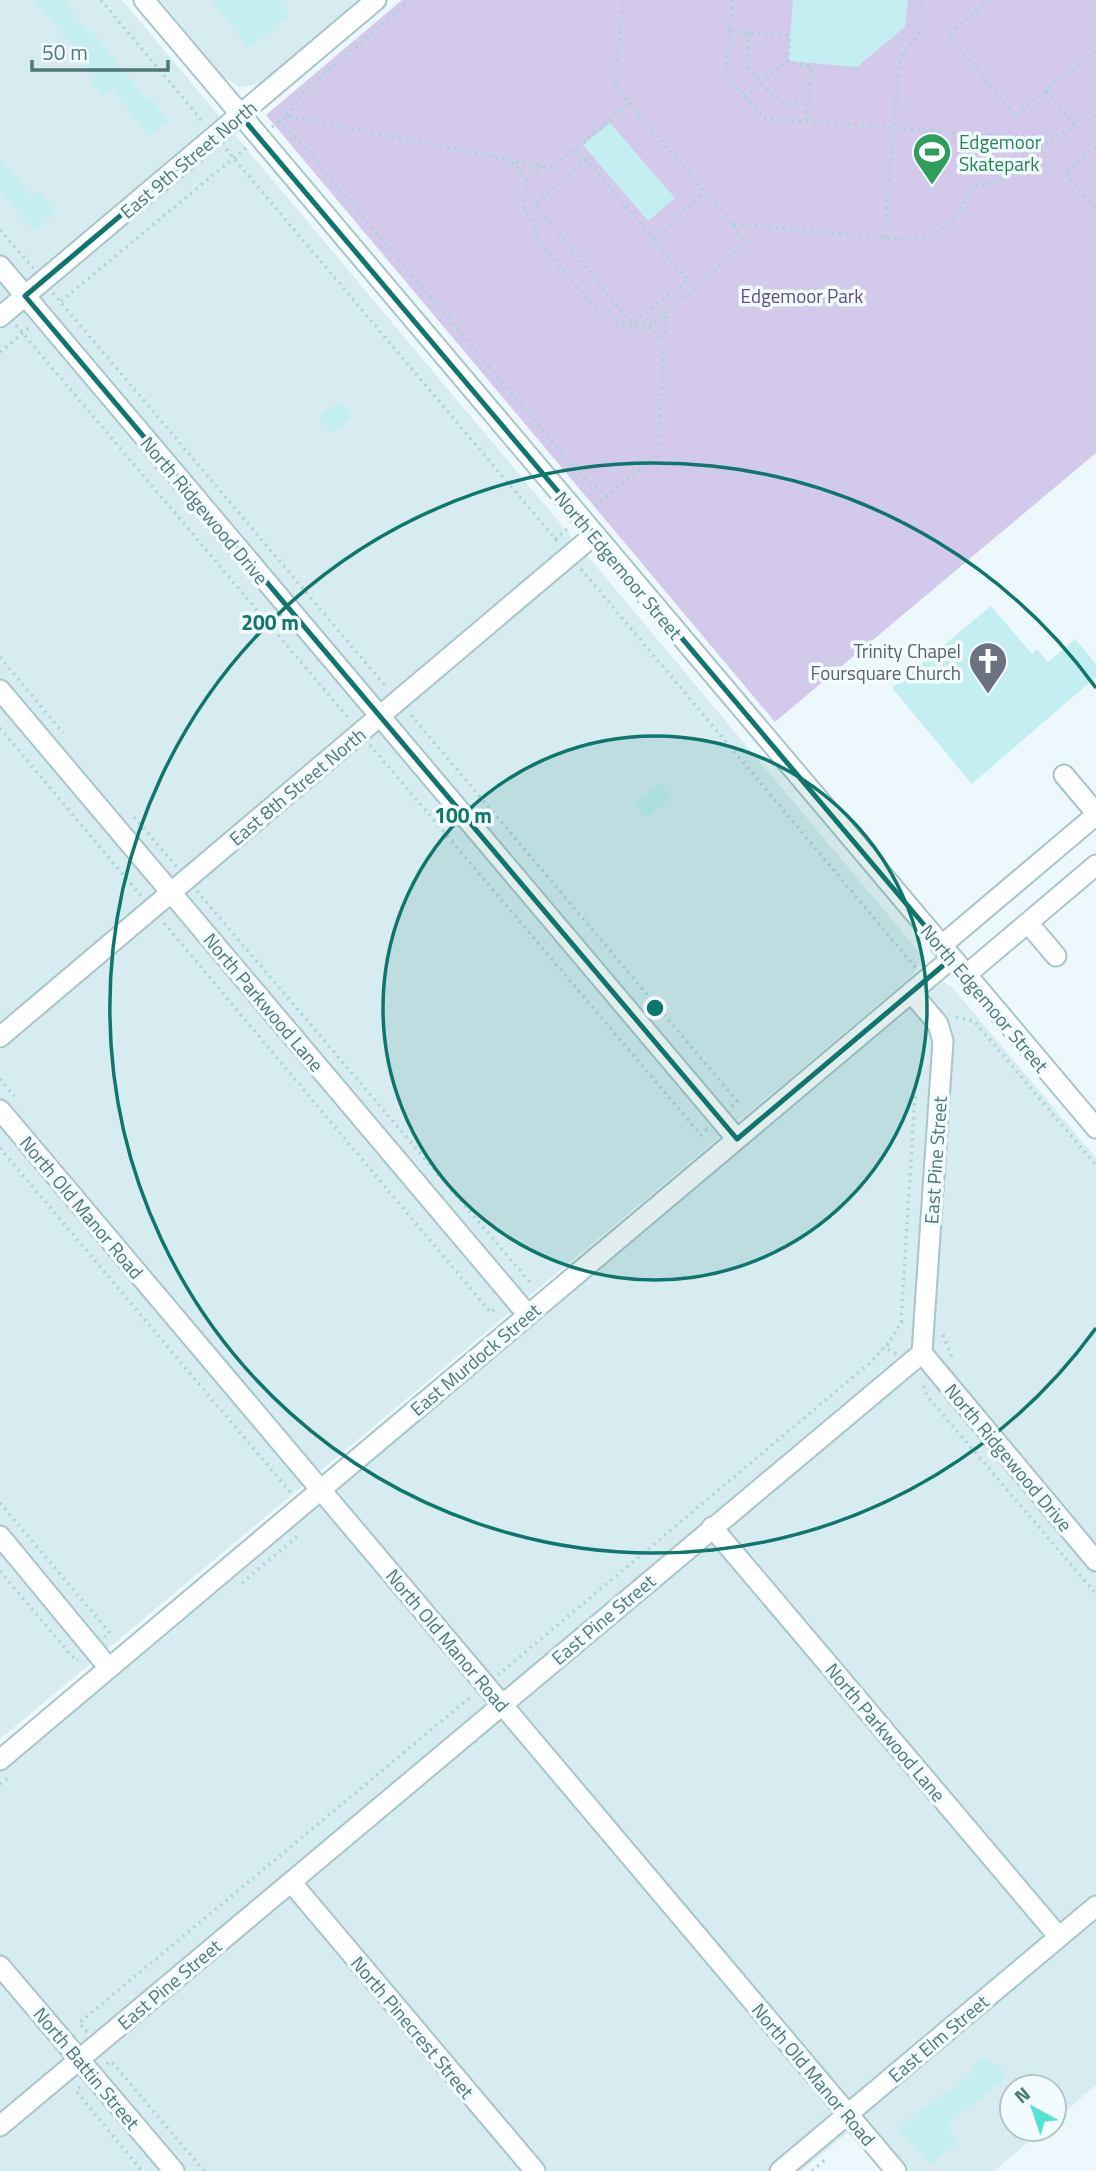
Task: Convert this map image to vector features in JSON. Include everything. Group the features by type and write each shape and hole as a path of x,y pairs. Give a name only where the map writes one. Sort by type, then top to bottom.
{"street":[{"name":"North Edgemoor Street","path":"144,0 1096,1128"},
{"name":"East 9th Street North","path":"0,317 376,0"},
{"name":"North Ridgewood Drive","path":"0,265 737,1139"},
{"name":"East 8th Street North","path":"0,1037 594,535"},
{"name":"North Parkwood Lane","path":"0,690 528,1315"},
{"path":"1064,775 1096,814"},
{"name":"East Murdock Street","path":"0,1760 918,986 946,952 1096,814"},
{"path":"966,975 1096,864"},
{"path":"1028,923 1056,956"},
{"name":"East Pine Street","path":"0,2126 922,1353 943,1041 938,1024 918,986"},
{"name":"North Old Manor Road","path":"0,1110 896,2171"},
{"name":"North Ridgewood Drive","path":"922,1353 1096,1561"},
{"name":"North Parkwood Lane","path":"712,1527 1059,1937"},
{"path":"0,1536 109,1668"},
{"name":"North Pinecrest Street","path":"291,1882 535,2171"},
{"name":"East Elm Street","path":"780,2171 1096,1906"},
{"name":"North Battin Street","path":"0,1966 174,2171"}],"path":[{"path":"101,0 570,556 918,986"},
{"path":"0,352 259,136 287,116 303,93 411,0"},
{"path":"623,0 615,86 747,242 650,326"},
{"path":"733,0 726,75 763,118 1050,140"},
{"path":"884,237 901,59 918,37 922,0"},
{"path":"988,0 948,34 1016,116 1096,49"},
{"path":"730,31 790,36 788,61 746,97"},
{"path":"749,33 746,65 778,102 808,104"},
{"path":"788,61 812,67 806,121"},
{"path":"1047,90 1076,127"},
{"path":"287,116 552,168 630,103"},
{"path":"732,224 918,238 942,229 960,211 971,190 980,185 1000,181 1050,140 1096,116"},
{"path":"279,122 298,139 578,473 607,496"},
{"path":"1096,147 1065,173 1096,210"},
{"path":"576,148 688,280 632,323 535,205 587,161"},
{"path":"511,160 527,180"},
{"path":"543,166 527,180 524,211 536,226 536,238 594,307 606,308 618,323 650,326 664,343"},
{"path":"653,239 705,192"},
{"path":"0,230 737,1101 701,1135"},
{"path":"555,539 658,454 666,312"},
{"path":"0,728 491,1313"},
{"path":"952,1012 957,1018 974,1021 1096,1165"},
{"path":"901,1322 915,1096"},
{"path":"0,1148 301,1505"},
{"path":"111,2061 79,2023 861,1371 888,1343"},
{"path":"0,1571 76,1661"}],"highlighted area":[{"path":"240,115 952,958 737,1139 25,296"}],"shaded area":[{"path":"0,0 122,0 920,953 922,959 912,976 0,1739"},
{"path":"160,0 358,0 259,84 240,87 224,77"},
{"path":"944,982 952,987 1096,1158 1096,2085 1068,2109 1068,2073 998,2073 998,2143 1027,2143 994,2171 909,2171 864,2119 801,2171 0,2171 0,1771 926,992"}],"green space":[{"name":"Edgemoor Park","path":"402,0 1096,0 1096,453 775,722 266,115"}],"building":[{"path":"33,0 63,0 88,32 91,30 146,99 150,97 168,121 149,136 113,90 103,97 90,80 97,75"},
{"path":"211,0 278,0 290,15 249,48"},
{"path":"793,0 908,0 905,27 857,67 788,61"},
{"path":"610,123 675,198 648,221 583,145"},
{"path":"0,158 31,196 38,190 56,212 34,231 0,192"},
{"path":"339,400 353,417 332,434 318,418"},
{"path":"991,606 1032,654 1037,649 1048,662 1075,639 1096,664 1096,677 972,784 892,688"},
{"path":"660,783 672,797 646,818 634,804"},
{"path":"983,2059 999,2065 1003,2073 998,2073 998,2084 946,2126 959,2141 930,2165 898,2129 927,2104 929,2106 945,2092 947,2094 974,2071 972,2068"}],"place":[{"name":"Edgemoor Skatepark","path":"932,186"},
{"name":"Trinity Chapel Foursquare Church","path":"988,695"}]}
